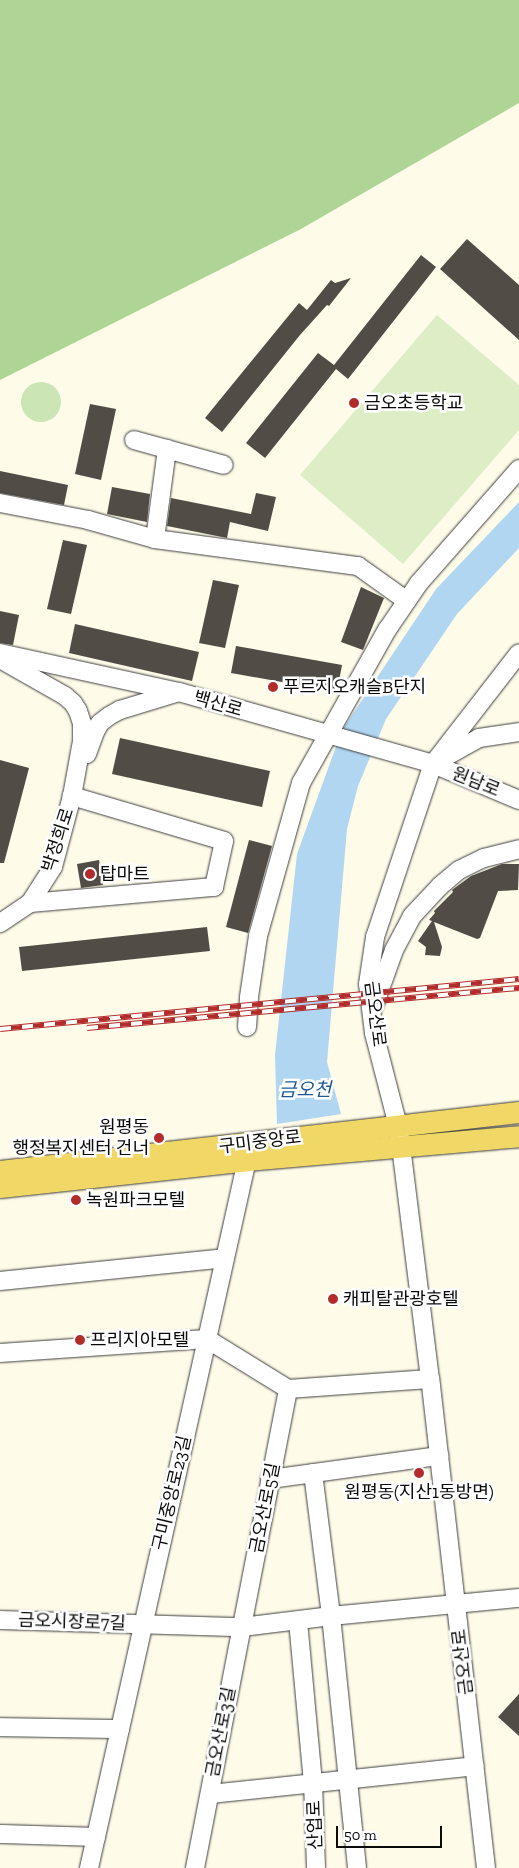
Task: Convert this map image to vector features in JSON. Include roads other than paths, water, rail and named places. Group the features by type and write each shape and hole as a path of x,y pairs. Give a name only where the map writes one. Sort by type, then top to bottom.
{"main road":[{"name":"구미중앙로","path":"0,1187 247,1160 399,1137 519,1112"},
{"name":"구미중앙로","path":"0,1171 399,1137 519,1136"}],"street":[{"path":"134,440 224,465"},
{"path":"155,539 167,449"},
{"path":"247,1027 249,997 258,936 301,783 387,630 407,601 420,583 518,474"},
{"path":"0,503 88,520 155,539 358,566 407,601"},
{"name":"백산로","path":"0,653 179,692 327,736 433,764"},
{"name":"금오산로","path":"486,1868 430,1379 399,1137 371,1014 368,984 375,937 433,764 519,653"},
{"path":"0,659 65,696 78,711 82,722 82,741 72,796"},
{"path":"72,796 90,742 100,723 120,710 179,692"},
{"path":"433,764 479,738 519,732"},
{"name":"원남로","path":"433,764 519,800"},
{"path":"30,903 214,887 224,841 72,796"},
{"name":"박정희로","path":"0,923 30,903 53,867 72,796"},
{"path":"371,1014 390,958 412,916 440,886 459,870 484,858 519,849"},
{"name":"구미중앙로23길","path":"89,1868 247,1160"},
{"path":"0,1281 225,1258"},
{"path":"0,1353 207,1339 288,1390 430,1379"},
{"name":"금오산로5길","path":"242,1627 288,1390"},
{"path":"270,1478 439,1456"},
{"path":"313,1473 331,1616 346,1778"},
{"path":"143,1625 242,1627 331,1616 519,1598"},
{"name":"금오시장로7길","path":"0,1620 143,1625"},
{"path":"298,1621 313,1782"},
{"name":"금오산로3길","path":"242,1627 210,1794 346,1778 475,1766"},
{"path":"0,1728 120,1729"},
{"name":"산업로","path":"346,1778 357,1868"},
{"name":"산업로","path":"313,1782 316,1868"},
{"path":"195,1868 210,1794"},
{"path":"0,1834 96,1837"}],"water":[{"name":"금오천","path":"519,502 519,548 457,614 386,719 358,786 347,829 327,1062 341,1114 277,1124 275,1055 297,854 342,730 436,589"}],"railway":[{"path":"0,1029 519,979"},
{"path":"87,1028 519,988"}],"place":[{"name":"금오초등학교","path":"354,403"},
{"name":"푸르지오캐슬B단지","path":"273,687"},
{"name":"탑마트","path":"90,874"},
{"name":"원평동 행정복지센터 건너","path":"159,1138"},
{"name":"녹원파크모텔","path":"76,1200"},
{"name":"캐피탈관광호텔","path":"333,1299"},
{"name":"프리지아모텔","path":"80,1340"},
{"name":"원평동(지산1동방면)","path":"419,1473"}]}
